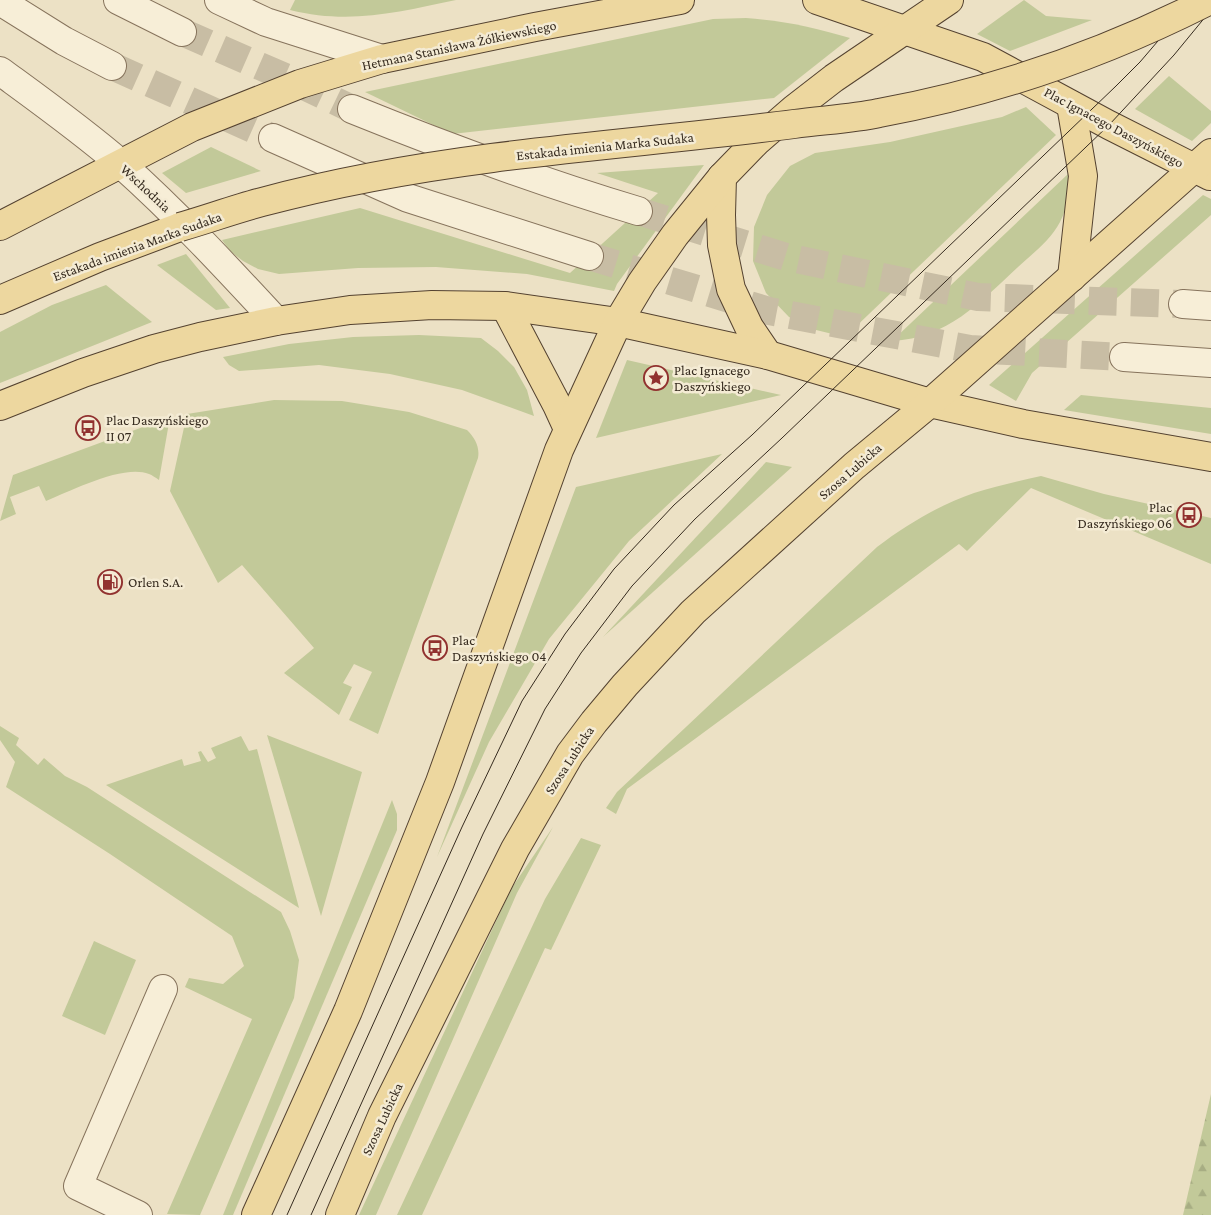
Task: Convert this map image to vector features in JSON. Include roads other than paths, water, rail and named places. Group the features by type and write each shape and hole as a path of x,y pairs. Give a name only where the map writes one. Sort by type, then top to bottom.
{"main road":[{"name":"Hetmana Stanisława Żółkiewskiego","path":"0,226 192,127 300,84 382,59 535,27 680,0"},
{"path":"817,0 904,29"},
{"path":"256,1215 348,1011 436,791 568,429 618,322 642,282 675,235 722,177 756,142 834,78 949,0"},
{"name":"Estakada imienia Marka Sudaka","path":"5,297 100,257 180,227 261,202 326,186 414,169 493,158 878,114 952,97 1022,77 1096,52 1175,18 1210,0"},
{"name":"Plac Ignacego Daszyńskiego","path":"904,29 982,57 1071,105 1205,166 1072,277 930,403"},
{"path":"1071,105 1083,176 1072,277"},
{"path":"722,177 722,245 731,289 749,327 768,355"},
{"path":"0,406 83,373 154,350 200,337 276,321 350,310 432,305 505,306 618,322 768,355 930,403 1023,424 1200,455"},
{"path":"505,306 568,429"},
{"name":"Szosa Lubicka","path":"340,1215 382,1116 515,849 570,754 625,685 693,612 847,473 930,403"}],"street":[{"path":"118,0 182,32"},
{"path":"220,0 266,22 382,59"},
{"path":"0,1 64,41 112,66"},
{"name":"Wschodnia","path":"0,71 74,125 120,164 179,219 276,321"},
{"path":"352,110 404,131 565,189 638,211"},
{"path":"273,138 408,198 589,256"},
{"path":"1183,304 1211,306"},
{"path":"1124,357 1211,363"},
{"path":"138,1215 78,1186 163,989"}],"tunnel":[{"path":"182,32 352,109"},
{"path":"112,66 273,138"},
{"path":"638,211 786,257 978,297 1183,304"},
{"path":"589,256 769,311 970,349 1124,357"}],"tram line":[{"path":"287,1215 462,827 522,701 565,634 614,569 674,505 752,435 1116,86 1140,62 1193,0"},
{"path":"311,1215 483,834 545,709 581,653 632,586 695,519 1109,125 1174,55 1211,10"}],"place":[{"name":"Plac Ignacego Daszyńskiego","path":"656,378"},
{"name":"Plac Daszyńskiego II 07","path":"88,428"},
{"name":"Plac Daszyńskiego 06","path":"1189,515"},
{"name":"Orlen S.A.","path":"110,582"},
{"name":"Plac Daszyńskiego 04","path":"435,648"}]}
